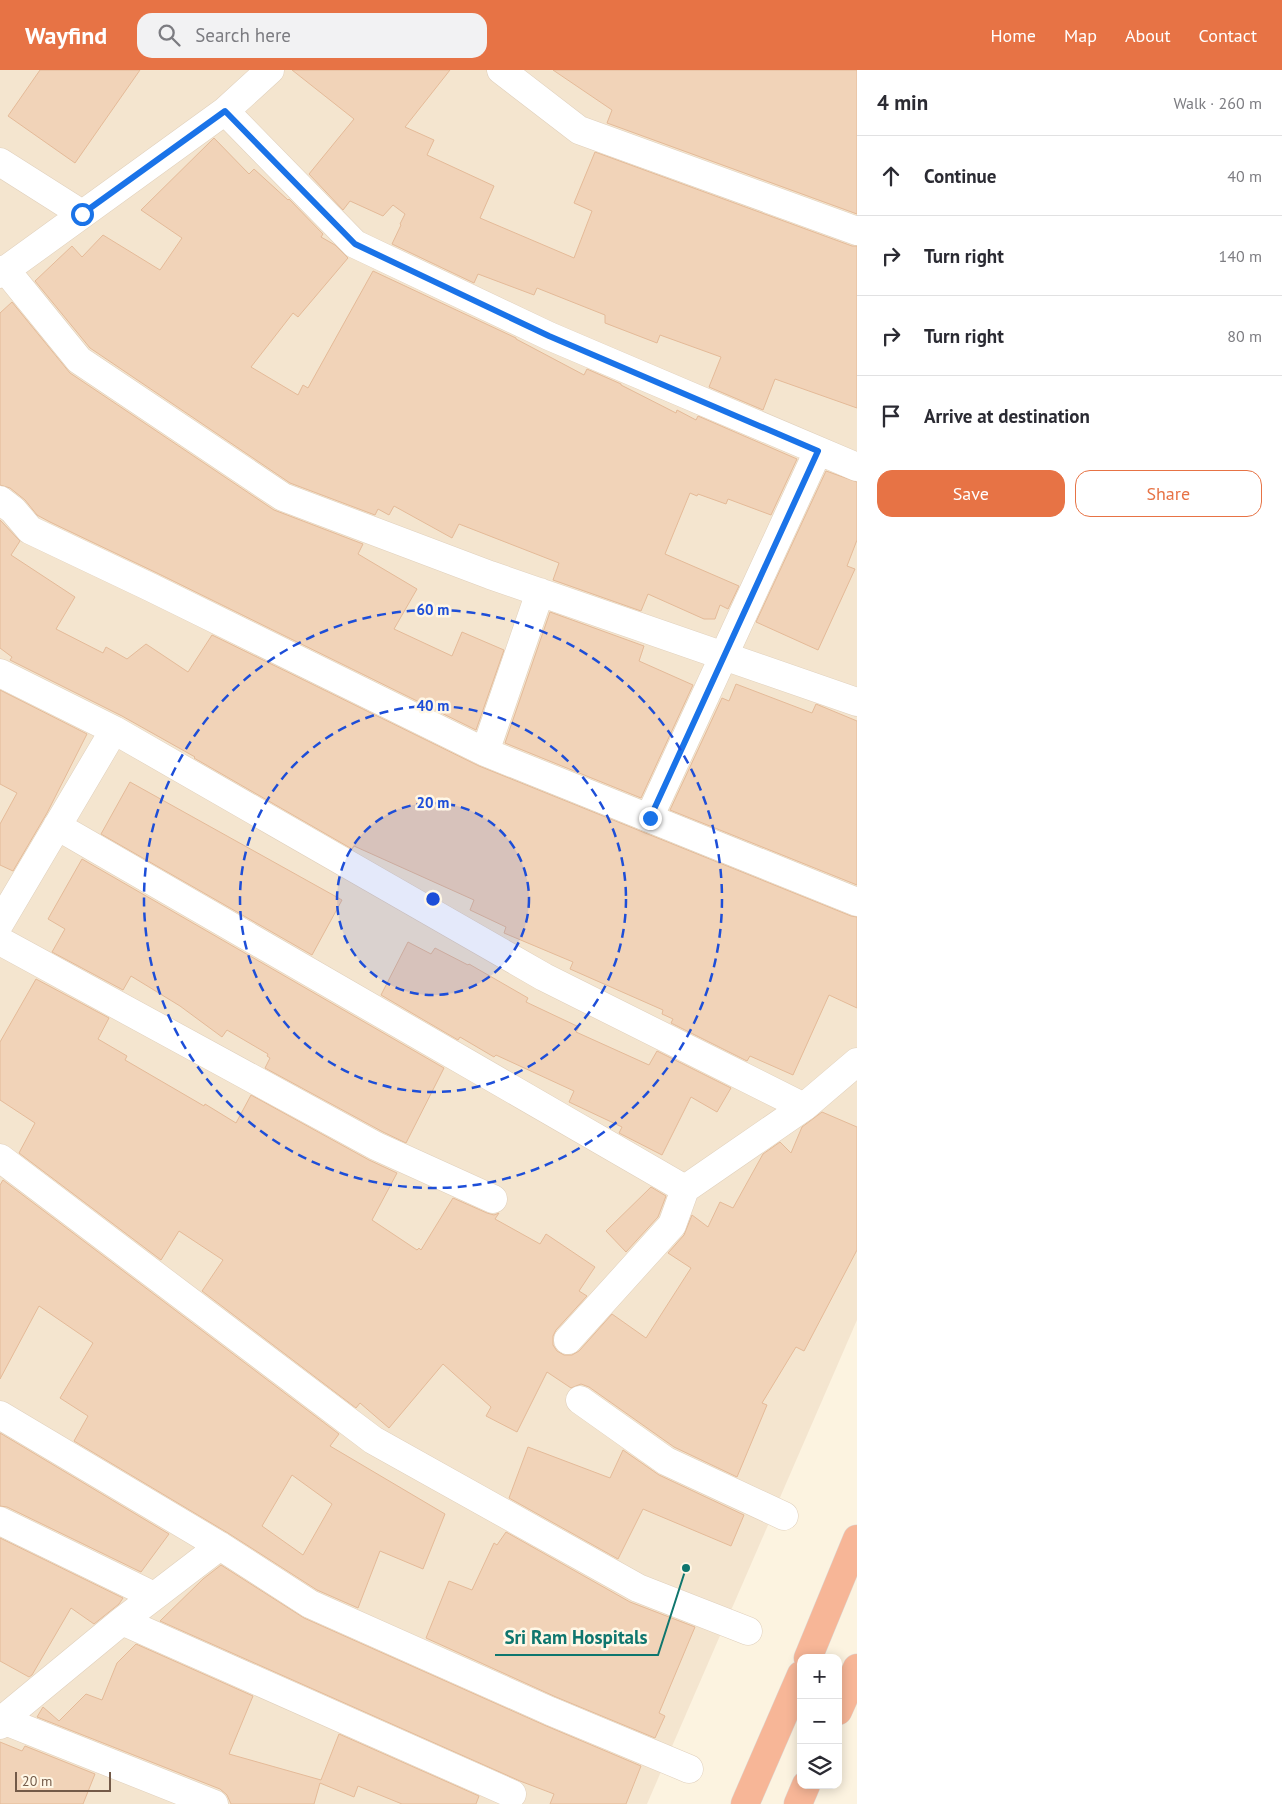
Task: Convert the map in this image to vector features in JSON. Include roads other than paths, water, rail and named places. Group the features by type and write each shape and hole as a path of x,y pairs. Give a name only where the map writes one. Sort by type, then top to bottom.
{"highway":[{"path":"810,1654 857,1539"},
{"path":"842,1702 857,1668"},
{"path":"745,1804 797,1684"},
{"path":"798,1804 804,1789"}],"street":[{"path":"270,70 225,111 3,272 79,360 283,497 540,592 857,702"},
{"path":"501,70 579,130 857,231"},
{"path":"225,111 355,244 549,336 857,467"},
{"path":"0,162 82,214"},
{"path":"650,818 818,451"},
{"path":"0,500 13,510 30,530 485,752 857,902"},
{"path":"485,752 540,592"},
{"path":"0,673 114,730 544,977 804,1107"},
{"path":"3,912 58,826 114,730"},
{"path":"58,826 685,1190"},
{"path":"0,941 376,1146 493,1199"},
{"path":"568,1340 672,1225 685,1190 804,1107 857,1062"},
{"path":"0,1158 373,1440 638,1588 748,1631"},
{"path":"580,1400 666,1461 784,1516"},
{"path":"0,1415 220,1546 310,1604 542,1707 689,1768"},
{"path":"0,1521 154,1596"},
{"path":"214,1804 1,1722 122,1621 220,1546"},
{"path":"122,1621 512,1794"}],"place":[{"name":"Sri Ram Hospitals","path":"686,1568"}]}
